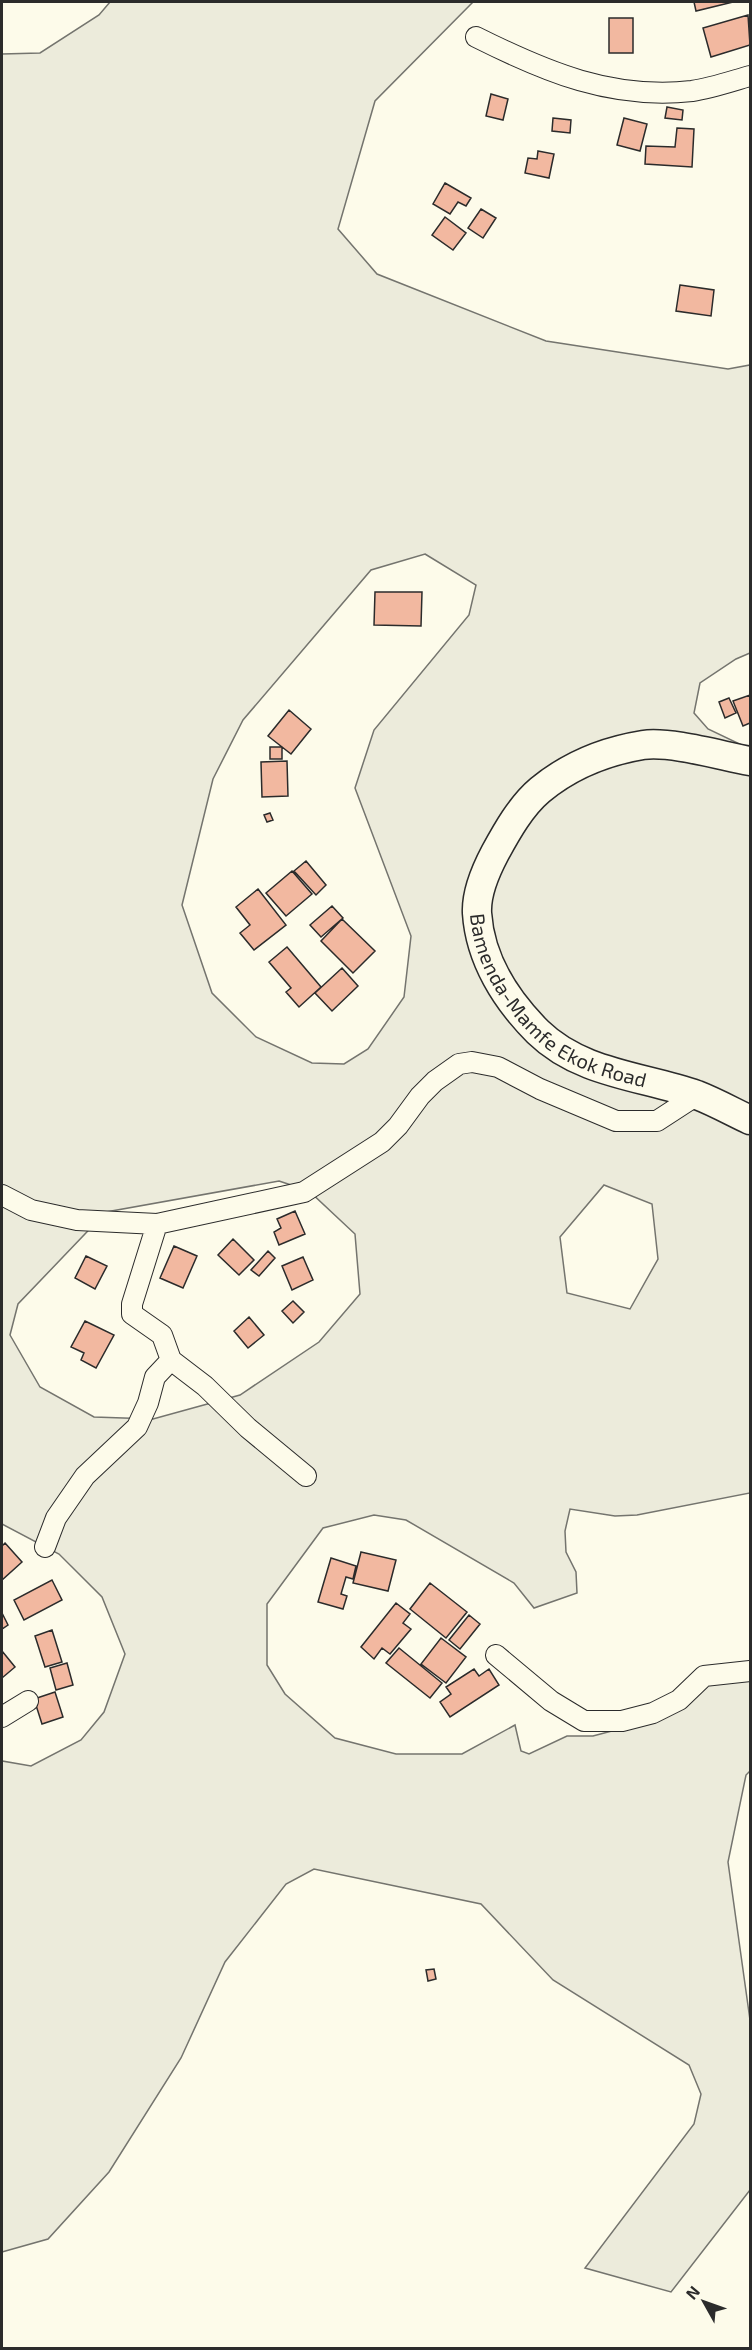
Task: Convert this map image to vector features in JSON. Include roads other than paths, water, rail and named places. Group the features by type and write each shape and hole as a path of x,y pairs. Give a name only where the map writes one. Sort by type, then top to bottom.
{"highway":[{"name":"Bamenda-Mamfe Ekok Road","path":"750,761 672,746 644,745 587,759 539,790 509,828 484,872 477,911 483,947 502,990 539,1033 573,1057 606,1071 697,1095 750,1120"}],"street":[{"path":"476,37 525,62 593,86 651,93 694,90 750,76"},
{"path":"2,1195 31,1210 77,1220 157,1224 304,1192 382,1142 398,1126 420,1096 448,1071 459,1064 472,1062 498,1067 540,1089 616,1121 657,1121 697,1095"},
{"path":"157,1224 132,1304 132,1314 162,1335 171,1360 205,1386 248,1428 306,1476"},
{"path":"45,1547 56,1518 85,1476 137,1427 148,1403 155,1377 171,1360"},
{"path":"496,1655 551,1701 584,1721 622,1722 653,1713 680,1700 704,1676 750,1671"},
{"path":"2,1717 28,1701"}]}
